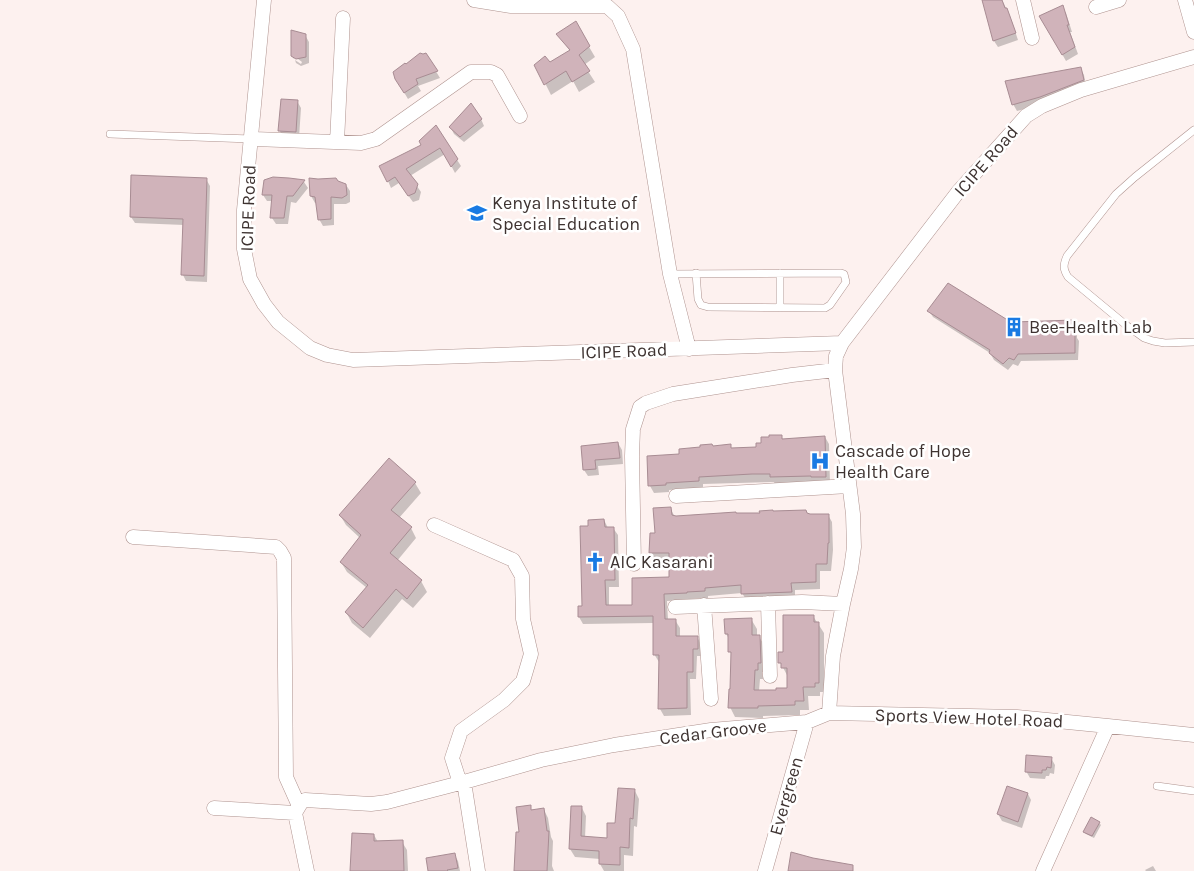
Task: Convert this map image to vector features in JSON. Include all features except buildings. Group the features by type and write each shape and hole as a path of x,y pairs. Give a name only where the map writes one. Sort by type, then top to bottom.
{"street":[{"name":"ICIPE Road","path":"264,0 244,210 244,249 250,279 264,304 278,322 310,348 327,355 353,360 842,343 958,192 1026,116 1042,106 1081,90 1194,57"},
{"path":"474,0 511,6 608,6 618,16 634,48 670,274 689,349"},
{"path":"1023,0 1032,38"},
{"path":"1096,8 1119,0"},
{"path":"1185,0 1194,32"},
{"path":"336,142 344,18"},
{"path":"251,139 361,143 376,139 471,72 492,72 497,75 520,116"},
{"path":"829,713 833,656 854,547 853,514 835,370 836,356 842,343"},
{"path":"634,564 633,429 640,407 646,403 673,394 835,370"},
{"path":"676,496 849,486"},
{"path":"434,525 513,560 522,576 523,619 531,654 524,681 504,700 461,731 452,758 462,783 478,871"},
{"path":"133,537 276,547 284,558 286,777 297,810 306,871"},
{"path":"675,607 802,602 843,604"},
{"path":"768,603 770,676"},
{"path":"704,605 711,699"},
{"name":"Cedar Groove","path":"214,808 297,810 301,803 308,800 371,804 387,802 541,760 614,745 711,730 806,722 829,713"},
{"name":"Sports View Hotel Road","path":"829,713 1017,717 1194,735"},
{"name":"Evergreen","path":"764,871 806,722"},
{"path":"1043,871 1108,726"}],"lane":[{"path":"1194,130 1116,194 1067,256 1064,264 1064,270 1068,278 1144,338 1153,341 1194,342"},
{"path":"110,134 251,139"},
{"path":"670,274 696,273 841,273 844,274 846,282 827,308 708,307 701,305 698,299 696,273"},
{"path":"780,273 780,308"},
{"path":"1157,786 1194,791"}],"place":[{"name":"Kenya Institute of Special Education","path":"477,213"},
{"name":"Bee-Health Lab","path":"1014,327"},
{"name":"Cascade of Hope Health Care","path":"820,461"},
{"name":"AIC Kasarani","path":"595,562"}]}
